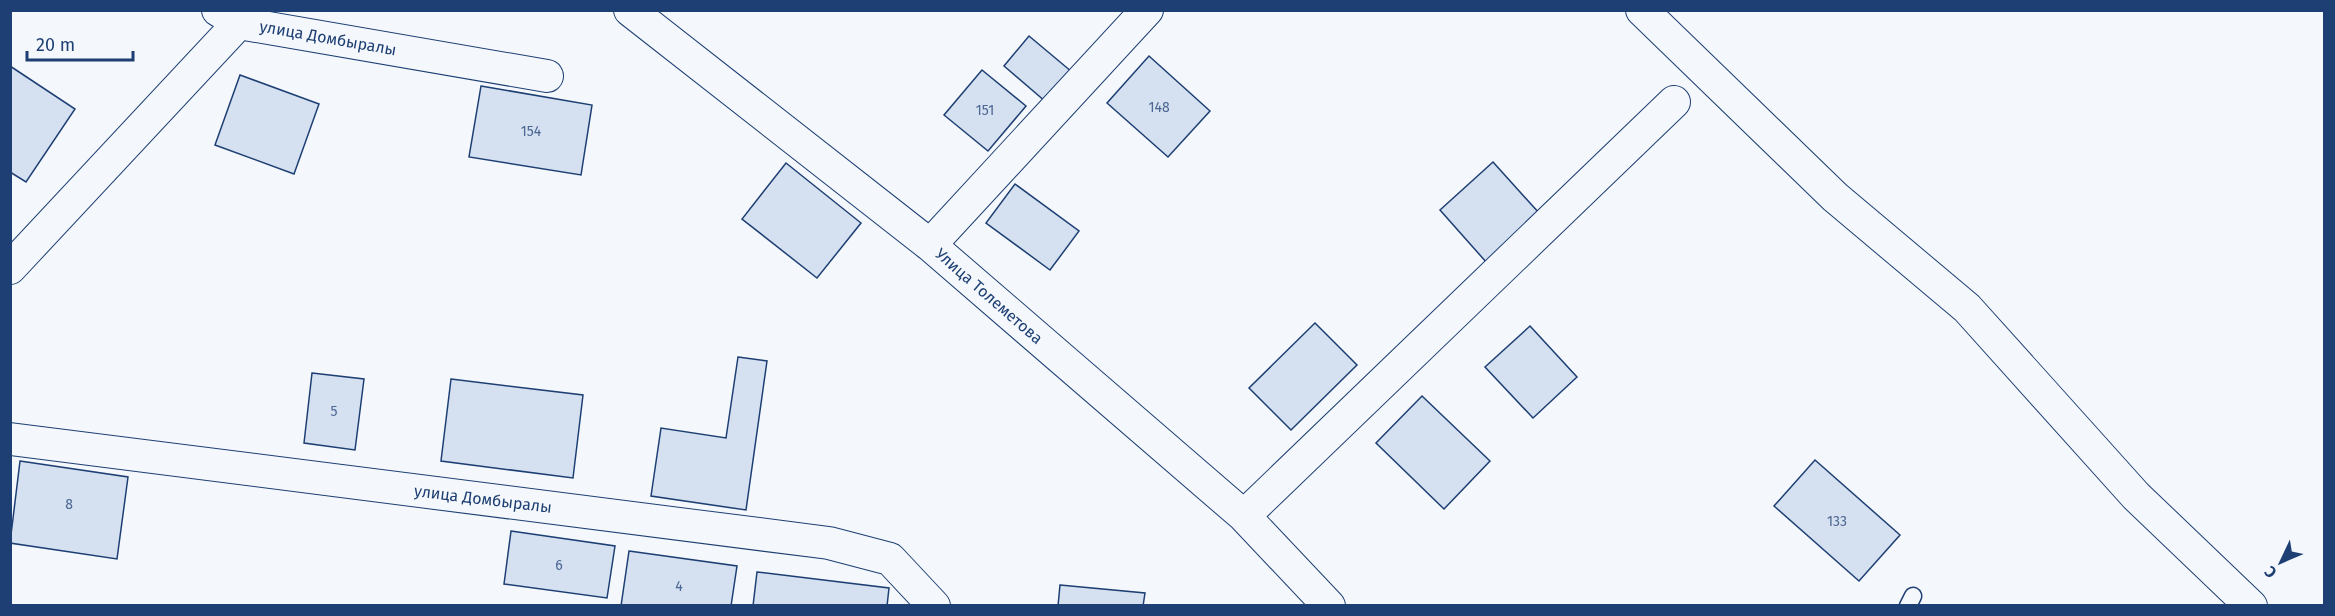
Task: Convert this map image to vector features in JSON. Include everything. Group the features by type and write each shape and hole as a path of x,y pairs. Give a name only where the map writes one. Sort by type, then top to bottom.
{"street":[{"path":"930,245 1147,10"},
{"path":"1642,10 1835,197 1967,308 2136,496 2251,606"},
{"name":"Улица Толеметова","path":"639,13 930,245 1244,516 1329,606"},
{"path":"10,268 236,15"},
{"name":"улица Домбыралы","path":"236,15 547,76"},
{"path":"1244,516 1674,102"},
{"name":"улица Домбыралы","path":"10,439 829,543 890,559 934,606"}],"building":[{"path":"1029,36 1072,72 1046,102 1004,66"},
{"path":"1149,56 1210,111 1168,157 1107,103"},
{"path":"10,66 75,109 26,182 10,172"},
{"path":"982,70 1026,106 988,151 944,115"},
{"path":"240,75 319,104 294,174 215,145"},
{"path":"481,86 592,105 581,175 469,157"},
{"path":"1493,162 1540,214 1487,263 1440,210"},
{"path":"786,163 861,223 817,278 742,219"},
{"path":"1015,184 1079,231 1050,270 986,223"},
{"path":"1315,323 1357,365 1291,430 1249,388"},
{"path":"1530,326 1577,377 1533,418 1485,367"},
{"path":"738,357 767,361 746,510 651,496 661,428 726,438"},
{"path":"312,373 364,379 355,450 304,443"},
{"path":"451,379 583,395 573,478 441,461"},
{"path":"1422,396 1490,461 1444,509 1376,443"},
{"path":"1815,460 1900,535 1859,581 1774,506"},
{"path":"20,461 128,477 117,559 10,543"},
{"path":"511,531 615,546 607,598 504,584"},
{"path":"629,551 737,566 731,606 621,606"},
{"path":"757,572 889,588 887,606 753,606"},
{"path":"1060,585 1145,593 1143,606 1058,606"}]}
